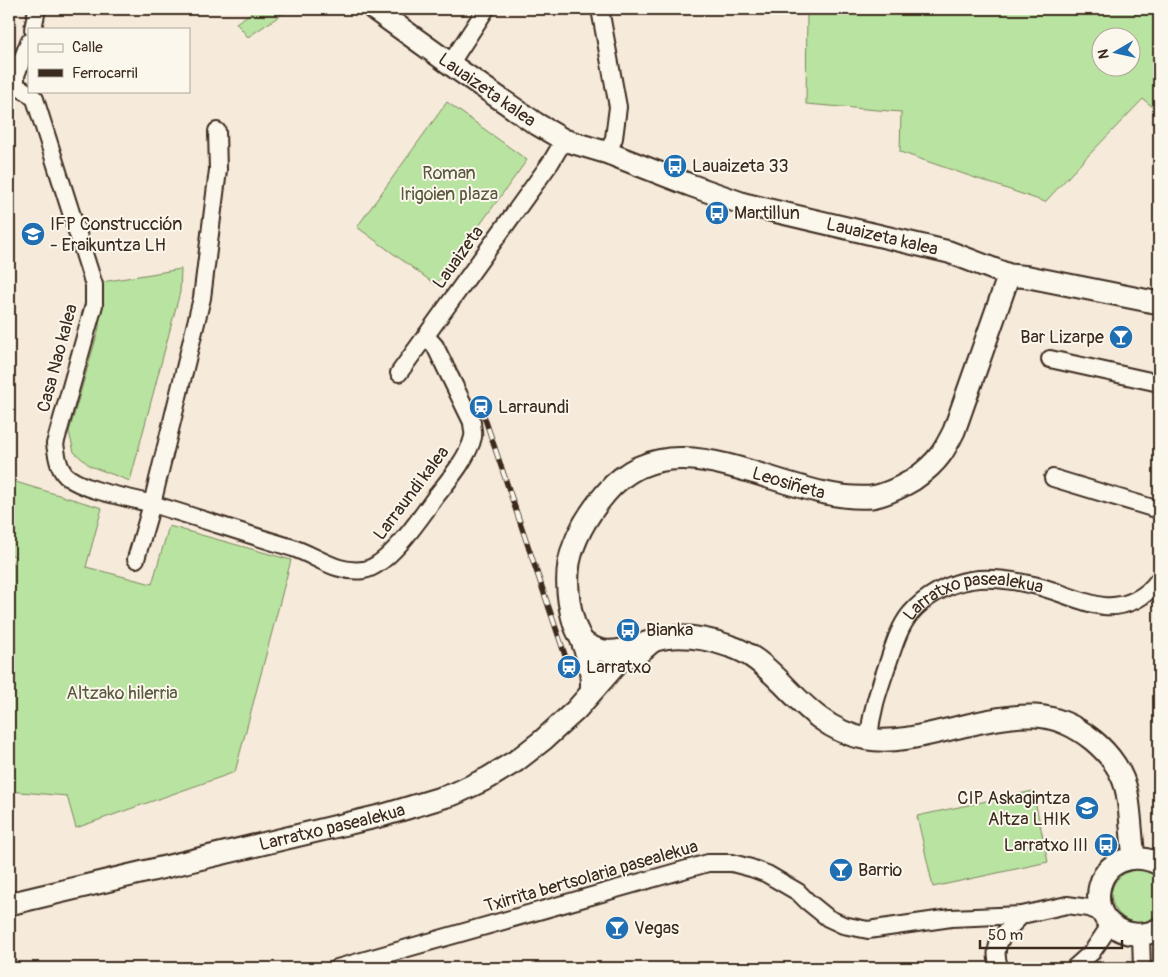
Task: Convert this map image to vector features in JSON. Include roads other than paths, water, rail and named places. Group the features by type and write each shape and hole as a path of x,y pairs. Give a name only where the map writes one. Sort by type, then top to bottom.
{"street":[{"path":"33,28 37,9"},
{"name":"Lauaizeta kalea","path":"374,9 535,123 564,140 608,153 744,204 949,252 1009,275 1029,277 1159,303"},
{"path":"450,64 486,9"},
{"path":"600,9 618,107 614,138 608,153"},
{"name":"Casa Nao kalea","path":"28,45 13,88 25,90 35,99 94,285 94,305 55,444 58,462 66,477 80,484 152,504"},
{"path":"136,559 152,504 202,298 218,170 217,131"},
{"name":"Lauaizeta","path":"399,373 551,162 564,140"},
{"name":"Leosiñeta","path":"591,692 591,674 583,642 574,624 569,602 567,582 569,561 579,532 595,506 614,484 640,466 670,459 697,459 719,463 828,494 872,497 904,485 922,474 941,455 954,431 1009,275"},
{"name":"Larraundi kalea","path":"152,504 296,549 327,564 349,570 366,570 382,562 395,549 449,480 468,450 473,436 472,422 435,346 426,336"},
{"path":"1050,359 1159,383"},
{"path":"1053,478 1159,510"},
{"name":"Larratxo pasealekua","path":"869,739 871,716 898,635 909,615 924,600 946,588 971,580 1002,580 1031,584 1104,606 1126,605 1144,596 1159,579"},
{"name":"Larratxo pasealekua","path":"9,904 375,817 454,794 488,778 516,761 584,702 619,661 641,650 655,640 674,637 731,646 748,654 765,666 812,713 829,726 850,735 869,739 900,739 1017,716 1037,716 1056,720 1080,731 1100,747 1118,768 1127,792 1134,857"},
{"path":"583,642 604,652 617,651 655,640"},
{"path":"583,642 592,656 604,665 614,667"},
{"name":"Larratxo pasealekua","path":"614,667 676,648 712,642"},
{"path":"1074,968 1092,952 1107,919 1100,902 1099,890 1111,868 1121,860 1134,857 1147,858 1159,864"},
{"name":"Txirrita bertsolaria pasealekua","path":"337,968 708,863 732,863 767,874 798,892 816,909 843,926 868,930 951,918 1022,915"},
{"path":"1000,968 995,958 998,943 1008,928 1022,915 1067,905 1089,908 1120,930 1130,934 1150,932 1142,968"}],"railway":[{"path":"481,407 569,667"}],"place":[{"name":"Lauaizeta 33","path":"675,166"},
{"name":"Martillun","path":"717,213"},
{"name":"IFP Construcción - Eraikuntza LH","path":"33,234"},
{"name":"Bar Lizarpe","path":"1121,337"},
{"name":"Larraundi","path":"481,407"},
{"name":"Bianka","path":"628,630"},
{"name":"Larratxo","path":"569,667"},
{"name":"CIP Askagintza Altza LHIK","path":"1087,808"},
{"name":"Larratxo III","path":"1106,845"},
{"name":"Barrio","path":"841,870"},
{"name":"Vegas","path":"617,928"}],"park label":[{"name":"Roman Irigoien plaza","path":"449,183"},
{"name":"Altzako hilerria","path":"122,693"}]}
